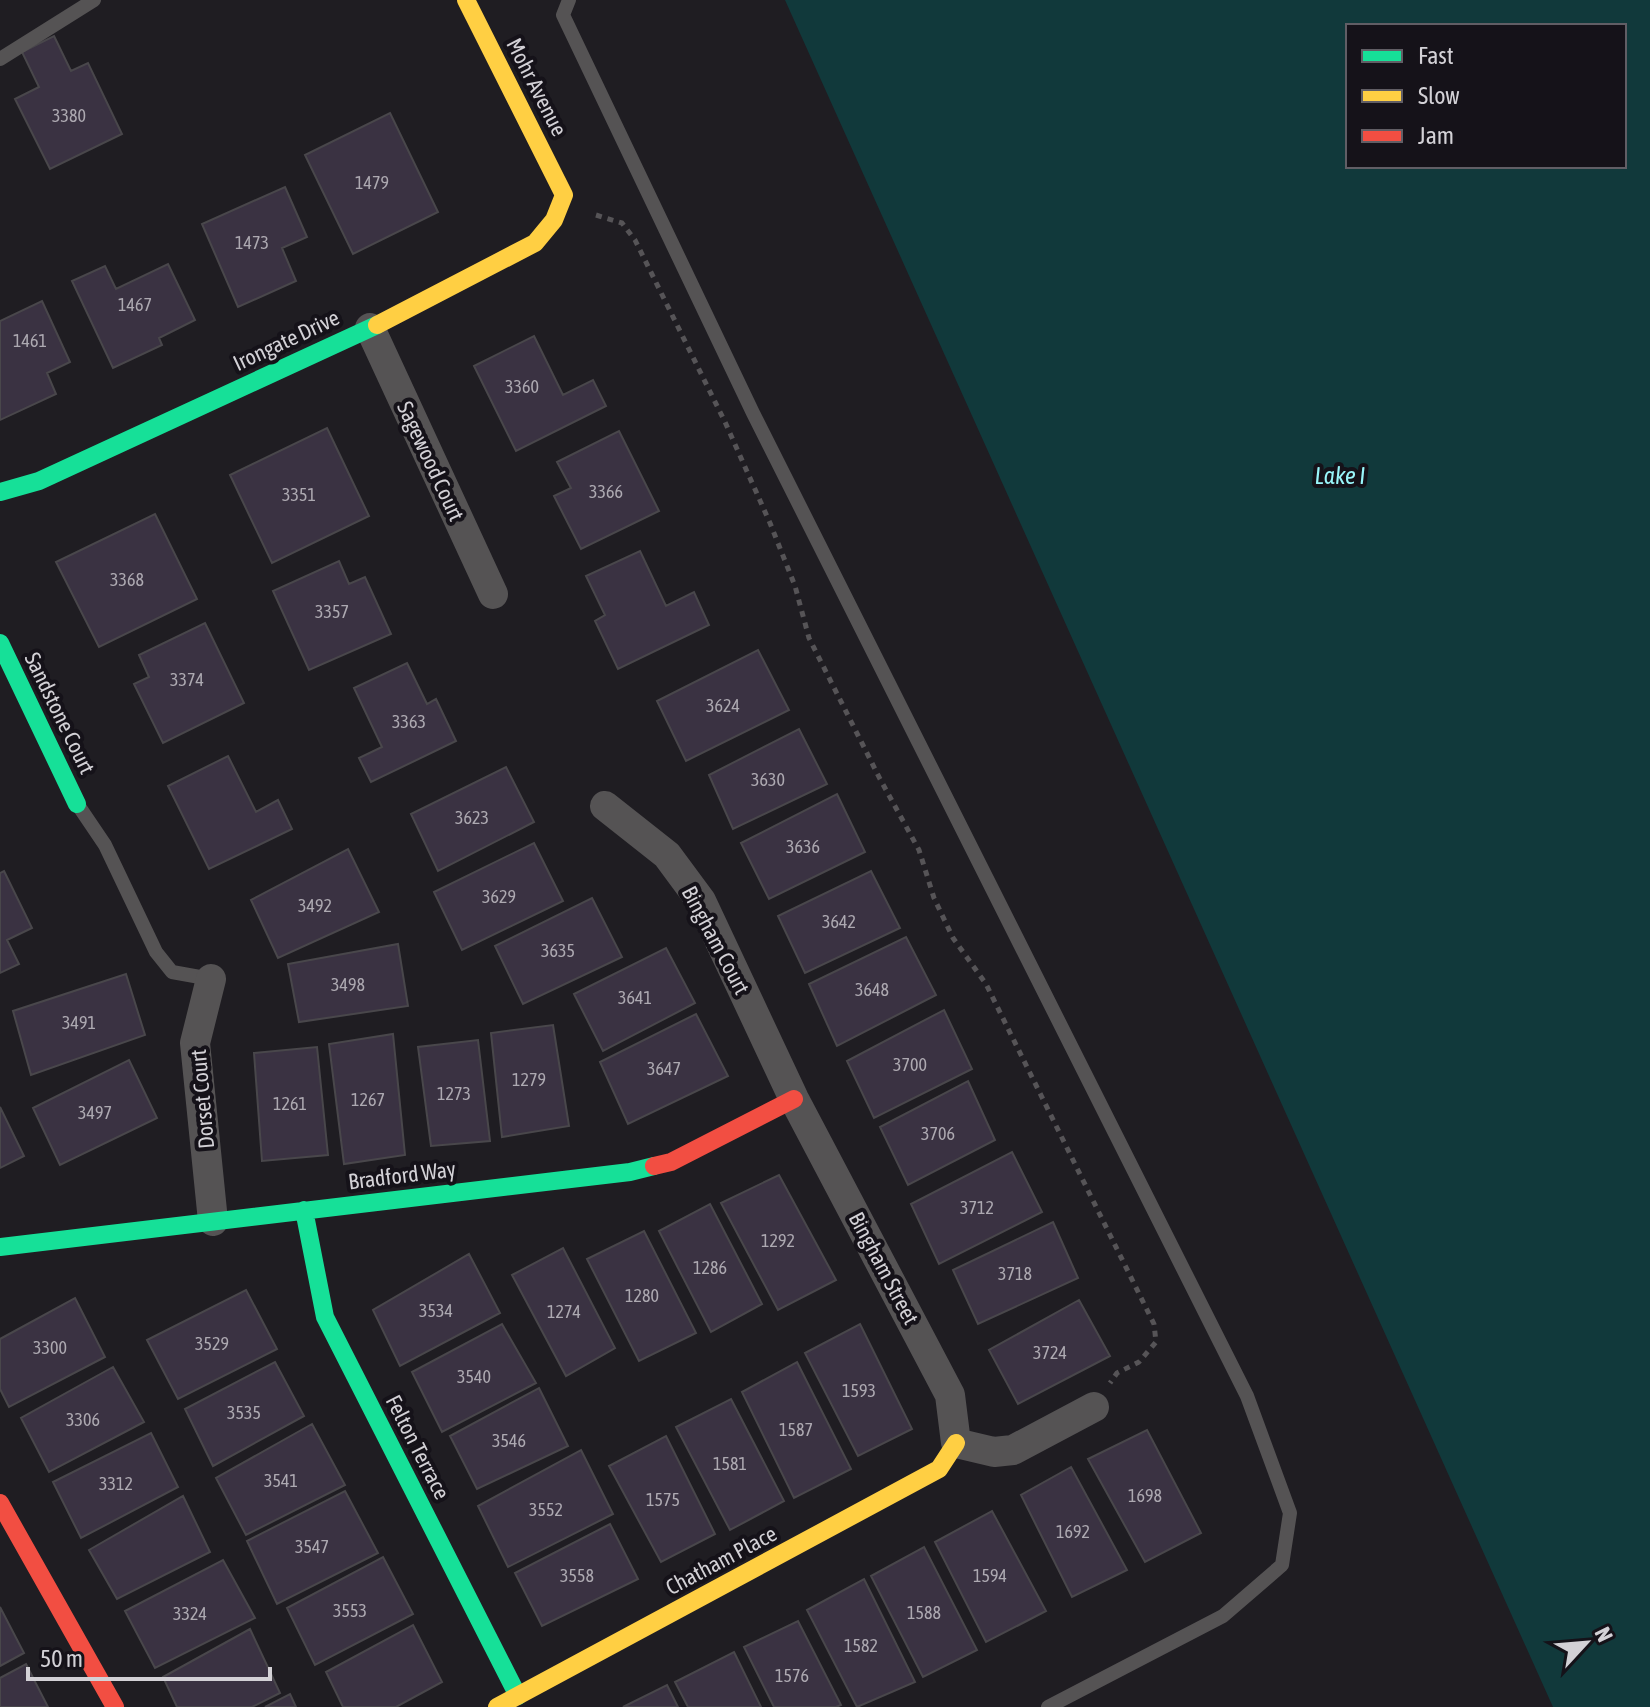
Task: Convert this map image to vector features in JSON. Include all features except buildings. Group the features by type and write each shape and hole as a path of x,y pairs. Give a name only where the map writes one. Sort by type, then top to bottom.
{"street":[{"name":"Mohr Avenue","path":"466,0 562,199"},
{"name":"Irongate Drive","path":"0,492 39,481 370,328 535,243 554,220 562,199"},
{"name":"Sagewood Court","path":"370,328 493,594"},
{"name":"Sandstone Court","path":"0,643 77,804"},
{"name":"Bingham Court","path":"605,806 667,855 701,901 794,1099"},
{"name":"Dorset Court","path":"211,979 195,1043 213,1221"},
{"name":"Bradford Way","path":"0,1247 630,1172 671,1162 794,1099"},
{"name":"Bingham Street","path":"794,1099 950,1395 956,1443"},
{"name":"Felton Terrace","path":"304,1210 325,1317 518,1696"},
{"path":"956,1443 994,1452 1013,1450 1094,1407"},
{"name":"Chatham Place","path":"497,1707 939,1469 956,1443"},
{"path":"0,1503 115,1707"}],"lane":[{"path":"0,59 94,0"},
{"path":"569,0 563,15 753,413 1247,1396 1290,1513 1282,1565 1223,1616 1048,1707"},
{"path":"77,804 105,845 156,952 172,972 211,979"}],"path":[{"path":"562,199 622,223 635,240 725,422 770,523 795,586 809,638 919,850 934,898 953,938 986,984 1154,1324 1156,1342 1139,1362"}],"water":[{"name":"Lake I","path":"785,0 1650,0 1650,1707 1553,1707"}],"traffic: fast":[{"path":"0,492 39,481 377,325"},
{"path":"0,643 77,804"},
{"path":"0,1247 630,1172 654,1166"},
{"path":"304,1210 325,1317 518,1696"}],"traffic: slow":[{"path":"377,325 535,243 554,220 564,195 466,0"},
{"path":"497,1707 939,1469 956,1443"}],"traffic: jam":[{"path":"654,1166 671,1162 794,1099"},
{"path":"0,1503 115,1707"}]}
